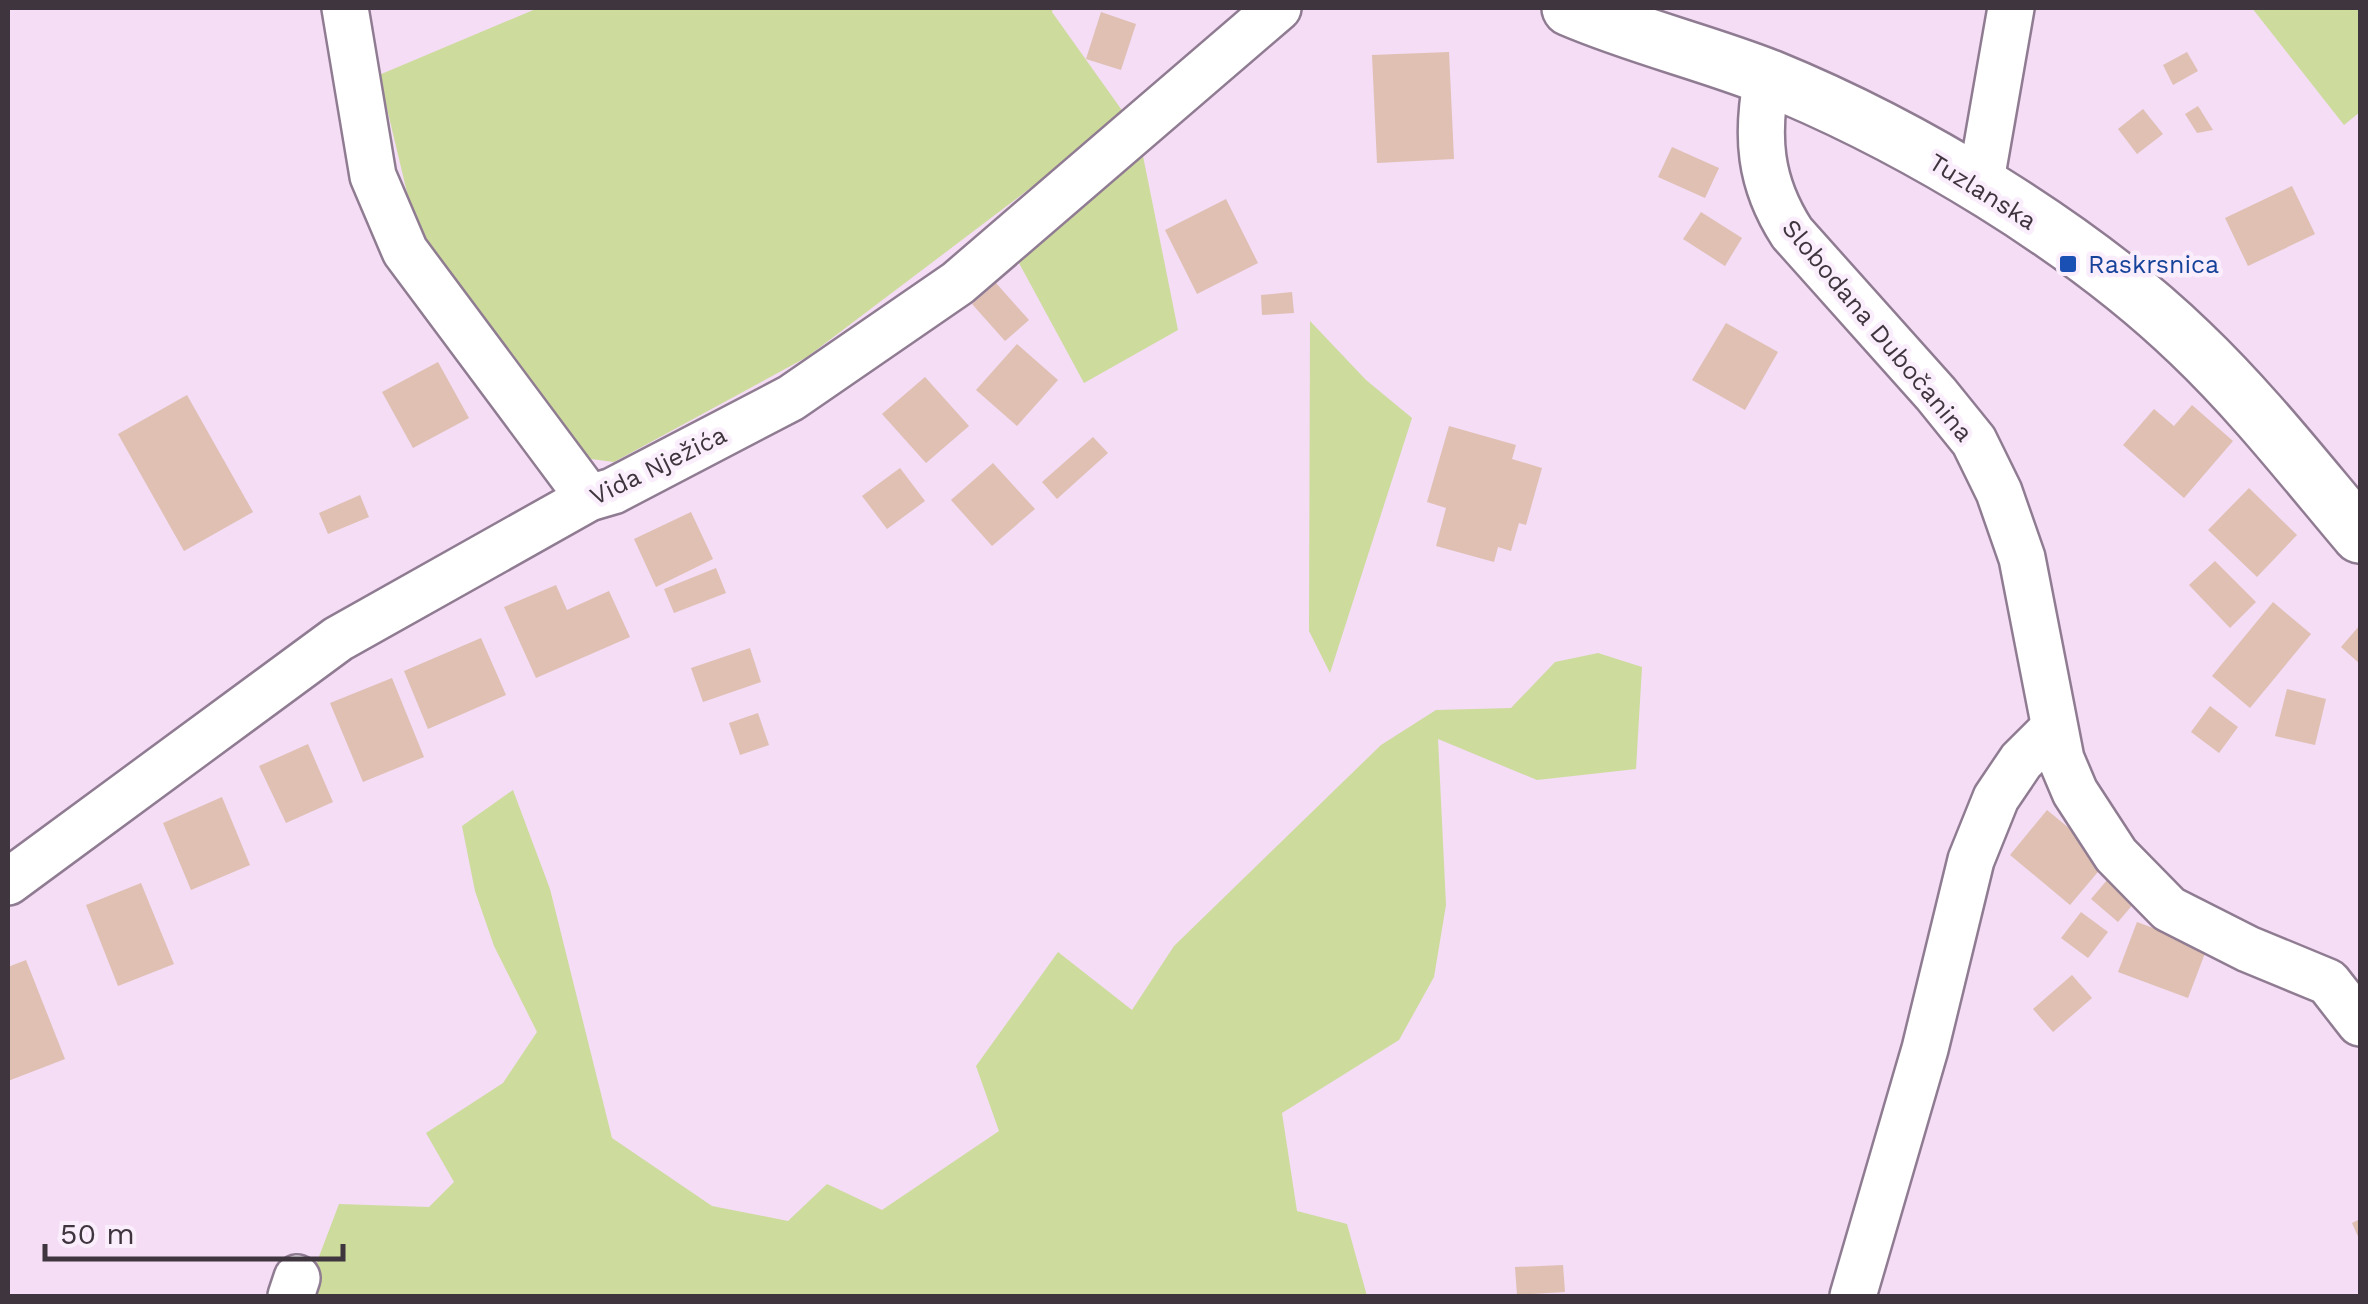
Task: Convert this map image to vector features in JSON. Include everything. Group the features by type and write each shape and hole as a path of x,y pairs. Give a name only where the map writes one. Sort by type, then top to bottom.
{"street":[{"path":"345,8 373,176 405,250 589,498"},
{"name":"Vida Nježića","path":"8,882 338,640 589,498 613,490 791,398 958,283 1278,8"},
{"name":"Tuzlanska","path":"1570,8 1622,30 1768,77 1889,134 1980,186 2130,290 2189,342 2360,535"},
{"path":"1980,186 2011,8"},
{"name":"Slobodana Dubočanina","path":"1768,77 1760,117 1763,164 1773,204 1792,233 1974,441 1999,492 2022,558 2052,729 2075,792 2116,856 2170,909 2248,950 2328,982 2360,1023"},
{"path":"1853,1296 1924,1049 1970,860 1996,798 2021,760 2052,729"}],"green space":[{"path":"538,8 1053,8 1052,12 1126,116 807,357 614,462 591,459 568,441 415,226 379,75"},
{"path":"2252,8 2360,8 2360,112 2344,125"},
{"path":"1143,156 1178,330 1084,383 1019,263"},
{"path":"1310,321 1366,380 1412,418 1330,673 1309,631"},
{"path":"1598,653 1642,667 1636,769 1537,780 1438,739 1446,905 1434,977 1399,1040 1282,1113 1297,1211 1347,1224 1367,1296 304,1296 339,1204 429,1207 454,1182 426,1133 503,1083 537,1032 494,946 475,891 462,826 513,790 550,889 612,1138 712,1206 788,1221 827,1184 882,1210 999,1131 976,1066 1058,952 1132,1010 1174,946 1381,745 1436,710 1511,708 1555,662"}],"building":[{"path":"1101,12 1136,24 1121,70 1086,59"},
{"path":"1449,52 1454,159 1377,163 1372,55"},
{"path":"2187,52 2198,71 2173,85 2163,65"},
{"path":"2198,106 2213,130 2197,133 2185,114"},
{"path":"2143,109 2163,134 2137,154 2118,129"},
{"path":"1672,147 1719,168 1705,198 1658,177"},
{"path":"2292,186 2315,234 2248,266 2225,218"},
{"path":"1226,199 1258,263 1197,294 1165,230"},
{"path":"1701,212 1742,238 1725,266 1683,239"},
{"path":"996,283 1029,320 1005,341 972,304"},
{"path":"1292,292 1294,313 1262,315 1261,295"},
{"path":"1726,323 1778,352 1745,410 1692,380"},
{"path":"1017,344 1058,380 1017,426 976,390"},
{"path":"438,362 469,418 413,448 382,392"},
{"path":"925,377 969,426 926,463 882,414"},
{"path":"187,395 253,512 184,551 118,434"},
{"path":"2192,405 2233,441 2184,498 2123,445 2154,409 2174,426"},
{"path":"1449,426 1516,445 1512,459 1542,468 1526,525 1519,523 1511,551 1498,547 1494,562 1436,546 1446,508 1427,502"},
{"path":"1093,437 1108,453 1057,499 1042,482"},
{"path":"993,463 1035,509 992,546 951,500"},
{"path":"900,468 925,501 887,529 862,496"},
{"path":"2249,488 2297,535 2257,577 2208,530"},
{"path":"360,495 369,517 328,534 319,513"},
{"path":"691,512 713,559 656,587 634,539"},
{"path":"2215,561 2256,602 2230,628 2189,585"},
{"path":"716,568 726,593 674,613 664,589"},
{"path":"556,585 567,610 609,591 630,637 536,678 504,607"},
{"path":"2273,602 2311,634 2250,708 2212,676"},
{"path":"2360,625 2360,664 2341,647"},
{"path":"481,638 506,695 428,729 404,671"},
{"path":"750,648 761,682 703,702 691,668"},
{"path":"392,678 424,757 363,782 330,703"},
{"path":"2287,689 2326,699 2315,745 2275,736"},
{"path":"2210,706 2238,727 2219,753 2191,732"},
{"path":"758,713 769,745 740,755 729,723"},
{"path":"308,744 333,802 286,823 259,766"},
{"path":"222,797 250,865 191,890 163,823"},
{"path":"2047,810 2108,860 2070,905 2010,855"},
{"path":"2113,873 2140,896 2118,922 2091,899"},
{"path":"141,883 174,964 118,986 86,905"},
{"path":"2081,912 2108,932 2088,958 2061,938"},
{"path":"2137,922 2207,948 2188,998 2118,972"},
{"path":"26,960 65,1059 8,1081 8,967"},
{"path":"2072,975 2092,998 2053,1032 2033,1009"},
{"path":"2360,1219 2360,1241 2352,1223"},
{"path":"1563,1265 1565,1292 1517,1295 1515,1267"}],"place":[{"name":"Raskrsnica","path":"2068,264"}]}
